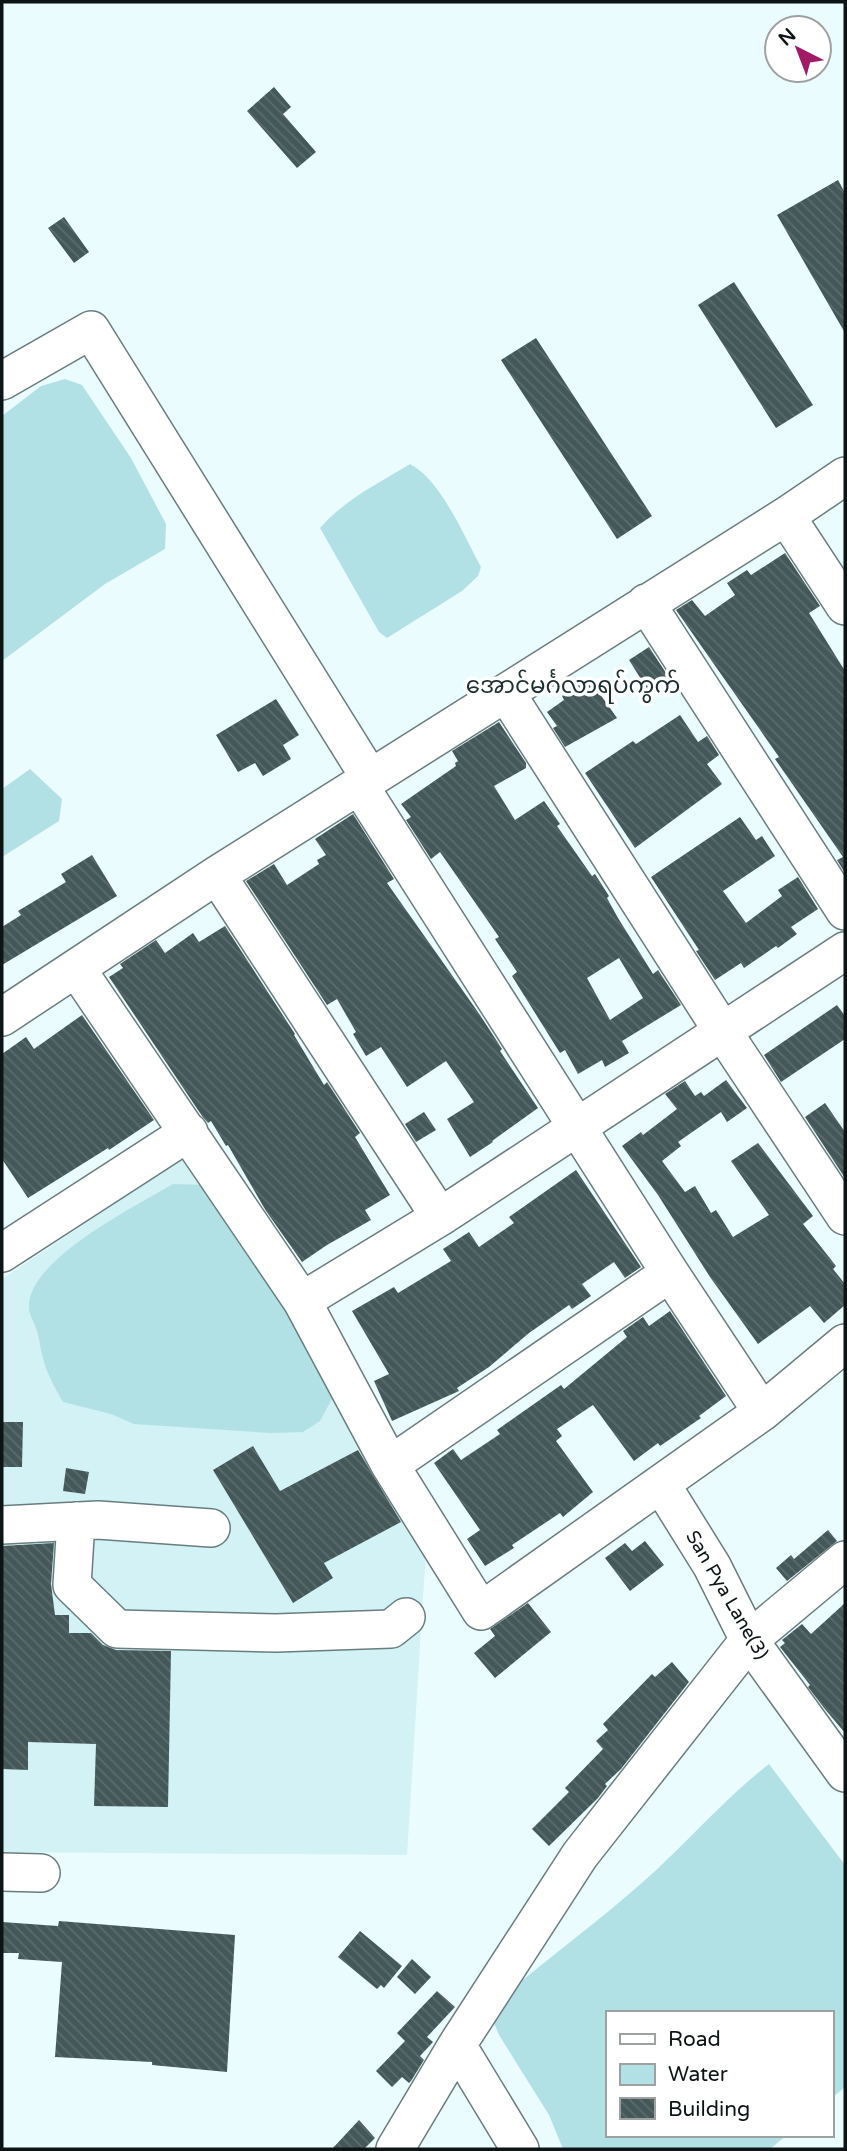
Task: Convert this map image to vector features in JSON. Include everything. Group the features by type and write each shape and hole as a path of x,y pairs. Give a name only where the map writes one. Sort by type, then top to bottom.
{"street":[{"path":"2,380 90,330 577,1128 762,1412"},
{"path":"2,1017 217,875 786,516 845,476"},
{"path":"786,516 845,606"},
{"path":"646,603 845,911"},
{"path":"506,693 723,1032 845,1216"},
{"path":"217,875 440,1217"},
{"path":"302,1301 440,1217 845,951"},
{"path":"76,968 302,1301 390,1465 481,1611 762,1412 845,1343"},
{"path":"2,1253 189,1132"},
{"path":"390,1465 670,1273"},
{"name":"San Pya Lane(3)","path":"661,1483 712,1566 749,1640 845,1773"},
{"path":"2,1525 99,1520 211,1528"},
{"path":"76,1521 72,1585 117,1629 276,1633 391,1629 406,1617"},
{"path":"395,2149 457,2045 580,1856 749,1640 845,1560"},
{"path":"2,1872 41,1873"},
{"path":"457,2045 520,2149"}],"shaded area":[{"path":"192,1152 427,1534 407,1855 2,1852 2,1279"}],"water":[{"path":"65,379 82,385 131,458 166,524 165,549 105,584 2,661 2,416 41,386"},
{"path":"410,464 432,482 442,495 481,567 478,576 462,591 387,638 379,632 320,528 351,500"},
{"path":"30,769 62,799 59,821 2,857 2,789"},
{"path":"173,1184 204,1185 323,1363 333,1397 320,1421 303,1432 271,1433 134,1424 111,1414 63,1402 54,1386 30,1312 34,1288 46,1270 87,1236"},
{"path":"769,1764 845,1865 845,2087 833,2097 833,2011 606,2011 606,2137 785,2137 770,2149 563,2149 549,2115 499,2035 491,2016 500,1999 644,1881"}],"building":[{"path":"274,87 291,107 283,114 316,152 297,168 247,111"},
{"path":"838,180 845,193 845,333 777,215"},
{"path":"64,217 89,252 74,263 48,228"},
{"path":"734,282 813,405 776,428 698,305"},
{"path":"536,338 652,516 617,539 501,360"},
{"path":"785,553 820,606 809,613 845,671 845,873 837,860 843,857 775,759 779,757 676,610 692,600 705,616 735,595 727,583 747,570 751,575"},
{"path":"649,647 670,679 649,692 629,660"},
{"path":"588,677 617,718 565,747 553,728 557,726 547,712 564,700 562,696"},
{"path":"276,699 299,735 283,745 291,759 263,776 255,763 238,772 216,735"},
{"path":"680,715 698,742 707,736 719,755 707,764 722,784 635,848 585,773 633,741 636,744"},
{"path":"499,722 526,763 526,768 494,786 515,820 544,801 560,824 557,826 609,896 607,898 618,918 653,974 658,970 681,1005 622,1041 629,1053 605,1067 602,1060 578,1074 565,1050 560,1053 512,976 517,972 495,939 499,937 440,852 431,859 406,820 411,817 401,804 456,766 458,761 452,751","holes":["619,958 643,998 610,1020 587,978"]},
{"path":"353,814 394,879 387,883 480,1015 538,1108 470,1157 447,1119 474,1102 446,1061 407,1087 381,1047 366,1056 337,999 327,1005 246,881 274,864 287,885 319,864 317,860 326,855 315,839"},
{"path":"740,817 756,840 762,836 775,856 723,891 746,923 782,896 778,890 798,877 818,909 791,927 797,934 778,948 776,946 744,968 741,963 715,980 696,951 699,950 651,877"},
{"path":"92,855 117,896 2,965 2,927 21,915 18,911 66,882 61,874"},
{"path":"225,926 295,1034 324,1085 327,1082 360,1133 355,1137 390,1195 365,1210 371,1220 302,1262 266,1211 228,1145 226,1146 211,1121 208,1123 202,1116 109,977 123,968 120,964 156,940 165,953 193,933 199,942"},
{"path":"837,1005 845,1016 845,1039 781,1082 764,1055"},
{"path":"82,1015 154,1120 28,1198 2,1159 2,1054 26,1037 34,1049"},
{"path":"726,1080 747,1108 727,1122 721,1112 678,1142 681,1146 662,1161 685,1192 695,1186 711,1213 716,1210 733,1237 769,1215 731,1161 758,1143 813,1216 803,1224 836,1266 833,1269 845,1284 845,1305 824,1323 810,1306 758,1344 622,1146 641,1132 643,1135 677,1109 665,1094 685,1081 695,1096 701,1092 704,1096"},
{"path":"825,1103 845,1132 845,1178 805,1117"},
{"path":"424,1112 436,1130 416,1142 405,1124"},
{"path":"576,1170 641,1267 625,1278 614,1262 582,1284 591,1296 572,1309 569,1305 529,1333 489,1367 457,1388 459,1391 392,1421 374,1381 389,1374 352,1311 394,1287 398,1293 451,1261 443,1249 469,1232 479,1247 514,1223 509,1217"},
{"path":"670,1311 726,1396 699,1416 701,1418 660,1446 658,1443 634,1461 593,1405 557,1429 562,1436 556,1441 593,1492 563,1517 560,1513 485,1566 467,1539 480,1530 434,1463 453,1449 461,1460 500,1434 497,1430 561,1385 564,1389 627,1337 623,1331 643,1317 649,1326"},
{"path":"2,1422 23,1422 22,1467 2,1467"},
{"path":"253,1446 280,1491 358,1450 401,1522 324,1563 333,1578 293,1603 213,1470"},
{"path":"66,1468 89,1472 85,1494 63,1491"},
{"path":"828,1530 837,1541 787,1581 776,1568 791,1555 794,1559"},
{"path":"645,1541 664,1565 630,1591 605,1558 625,1543 632,1551"},
{"path":"54,1543 51,1584 55,1615 69,1615 69,1633 91,1633 103,1645 116,1650 171,1651 168,1807 94,1806 96,1744 28,1742 28,1770 2,1769 2,1546"},
{"path":"528,1603 551,1632 495,1678 474,1653 495,1636 490,1629"},
{"path":"845,1603 845,1733 780,1647 785,1643 782,1640 802,1624 811,1634"},
{"path":"672,1662 689,1682 621,1769 605,1784 607,1786 598,1798 549,1846 532,1829 569,1792 565,1788 603,1749 596,1741 608,1730 603,1724 652,1674 655,1677"},
{"path":"59,1921 235,1935 227,2072 152,2065 152,2062 55,2057 62,1962 18,1959 19,1953 2,1953 2,1922 58,1926"},
{"path":"360,1931 402,1966 384,1988 381,1985 377,1989 338,1957"},
{"path":"412,1959 431,1977 415,1994 397,1977"},
{"path":"437,1991 455,2007 427,2037 433,2042 420,2056 424,2060 411,2081 409,2083 402,2077 392,2087 376,2071 405,2041 397,2033"},
{"path":"359,2120 375,2138 364,2149 332,2149"}],"district":[{"name":"အောင်မင်္ဂလာရပ်ကွက်","path":"573,686"}]}
